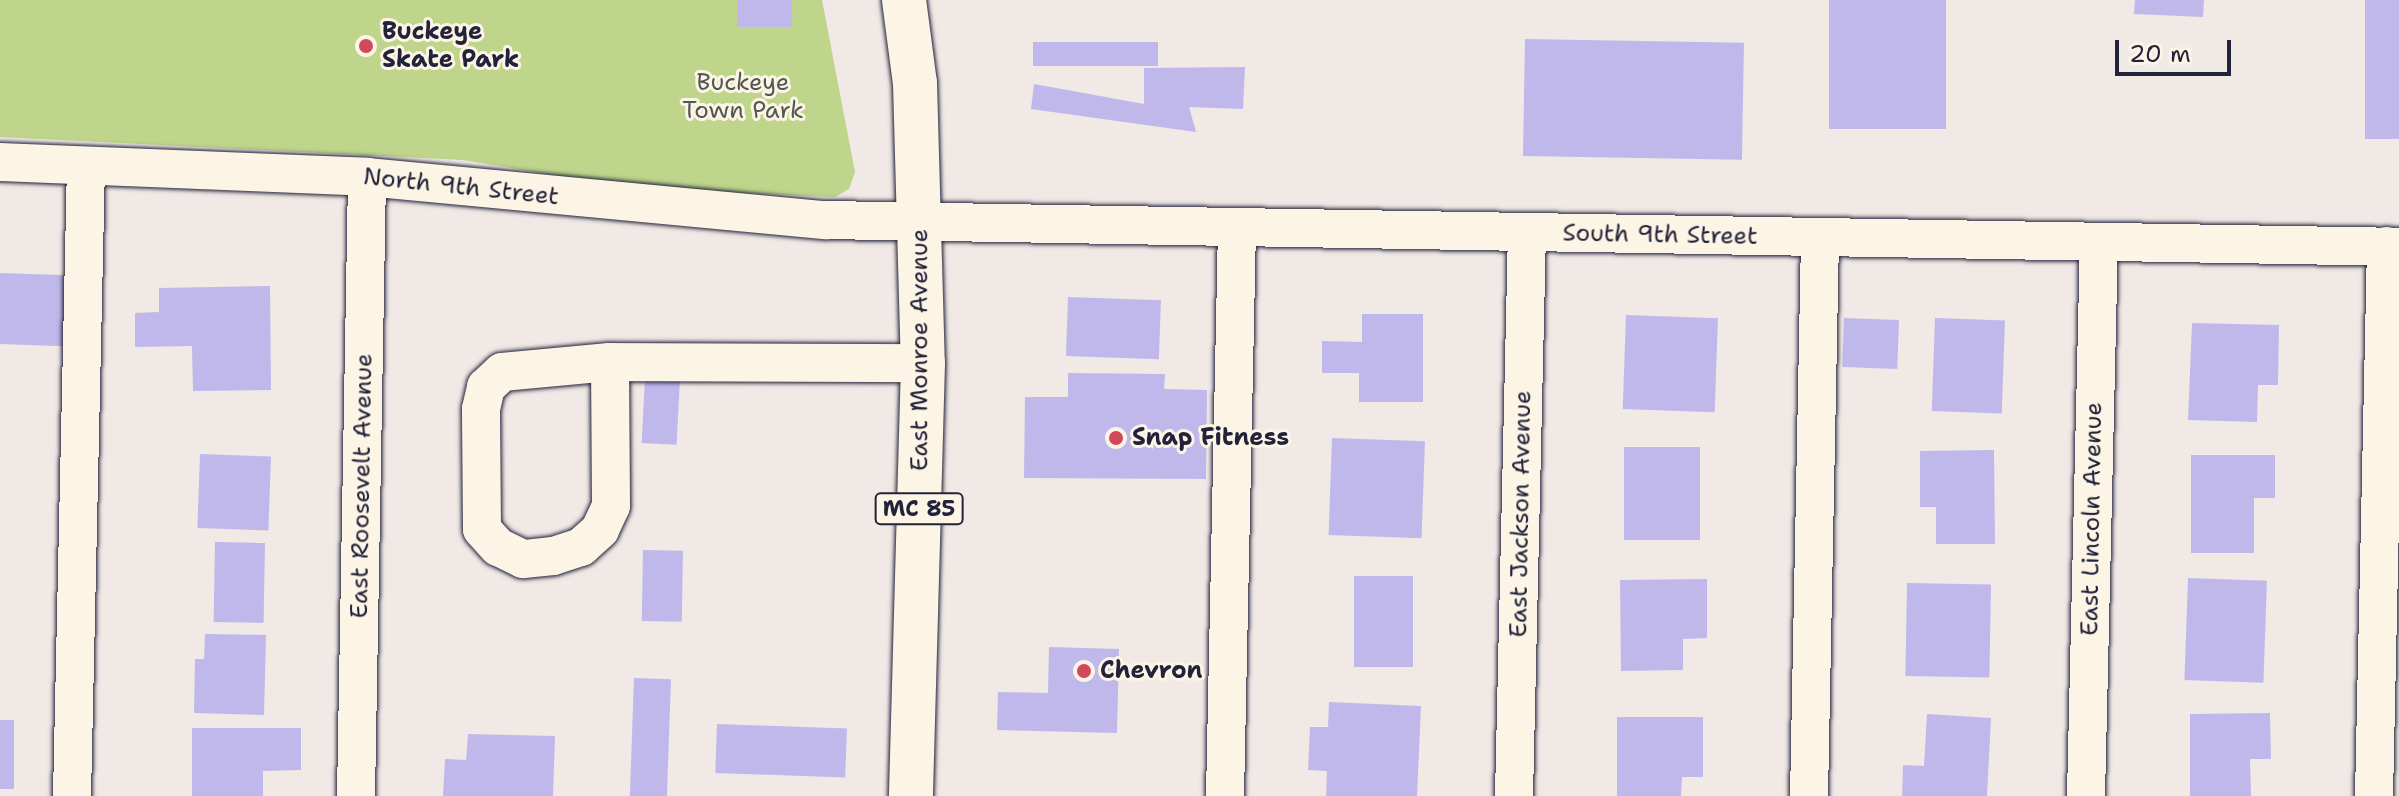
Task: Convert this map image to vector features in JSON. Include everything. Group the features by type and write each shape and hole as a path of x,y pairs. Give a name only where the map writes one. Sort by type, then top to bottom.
{"main road":[{"name":"East Monroe Avenue","path":"904,0 921,223 923,363 911,796"}],"street":[{"name":"North 9th Street","path":"0,162 367,177 707,214 921,223"},
{"path":"72,796 86,166"},
{"name":"East Roosevelt Avenue","path":"356,796 367,177"},
{"name":"South 9th Street","path":"921,223 2393,246"},
{"path":"1225,796 1237,227"},
{"name":"East Jackson Avenue","path":"1514,796 1527,233"},
{"path":"1809,796 1820,237"},
{"name":"East Lincoln Avenue","path":"2086,796 2099,242"},
{"path":"2374,796 2393,246"},
{"path":"610,362 611,506 600,530 581,547 553,556 523,559 498,547 482,529 486,387 502,372 532,364 610,362 923,363"}],"green space":[{"name":"Buckeye Town Park","path":"0,0 822,0 855,172 849,189 835,197 810,196 631,188 463,160 0,137"}],"building":[{"path":"737,0 792,0 792,27 737,27"},
{"path":"1829,0 1946,0 1946,129 1829,129"},
{"path":"2135,0 2204,0 2203,17 2134,14"},
{"path":"2365,0 2399,0 2399,139 2365,139"},
{"path":"1525,39 1744,43 1742,160 1523,156"},
{"path":"1033,42 1158,42 1158,66 1033,66"},
{"path":"1245,67 1243,109 1189,107 1196,132 1031,109 1034,84 1144,104 1144,68"},
{"path":"0,273 67,275 64,346 0,344"},
{"path":"270,286 271,390 193,391 192,346 135,347 135,313 159,312 159,288"},
{"path":"1068,297 1161,300 1159,359 1066,356"},
{"path":"1362,314 1423,314 1423,402 1359,402 1359,373 1322,373 1322,341 1362,342"},
{"path":"1626,315 1718,318 1715,412 1623,409"},
{"path":"1844,318 1899,320 1897,369 1842,367"},
{"path":"1935,318 2005,320 2002,413 1932,411"},
{"path":"2192,323 2279,325 2278,385 2258,385 2257,422 2188,420"},
{"name":"Snap Fitness","path":"1068,373 1165,374 1164,389 1207,390 1206,479 1024,478 1025,397 1068,397"},
{"path":"645,378 680,380 677,445 642,443"},
{"path":"1332,438 1425,441 1422,538 1329,535"},
{"path":"1624,447 1700,447 1700,540 1624,540"},
{"path":"1994,450 1995,544 1936,544 1936,507 1920,507 1920,451"},
{"path":"200,454 271,456 268,530 197,528"},
{"path":"2191,455 2275,455 2275,498 2254,498 2254,553 2191,553"},
{"path":"215,542 265,543 264,623 214,622"},
{"path":"643,550 683,551 682,622 642,621"},
{"path":"1354,576 1413,576 1413,667 1354,667"},
{"path":"2188,578 2267,581 2263,683 2184,680"},
{"path":"1707,579 1707,638 1683,639 1683,670 1621,671 1620,580"},
{"path":"1907,583 1991,584 1989,677 1905,676"},
{"path":"205,634 266,635 264,715 194,713 195,659 204,659"},
{"name":"Chevron","path":"1049,647 1119,649 1117,733 997,730 998,692 1048,693"},
{"path":"634,678 671,679 667,796 630,796"},
{"path":"1329,702 1421,706 1417,796 1326,796 1327,771 1308,770 1310,727 1328,727"},
{"path":"2270,713 2271,759 2250,759 2251,796 2190,796 2190,714"},
{"path":"1927,714 1991,718 1987,796 1902,796 1903,765 1924,766"},
{"path":"1617,717 1703,717 1703,777 1682,777 1681,796 1617,796"},
{"path":"0,720 14,720 14,789 0,789"},
{"path":"717,724 847,729 845,778 715,773"},
{"path":"192,728 301,728 301,770 263,771 263,796 192,796"},
{"path":"468,734 555,736 553,796 443,796 445,759 466,760"}],"place":[{"name":"Buckeye Skate Park","path":"366,46"},
{"name":"Snap Fitness","path":"1116,438"},
{"name":"Chevron","path":"1084,671"}]}
